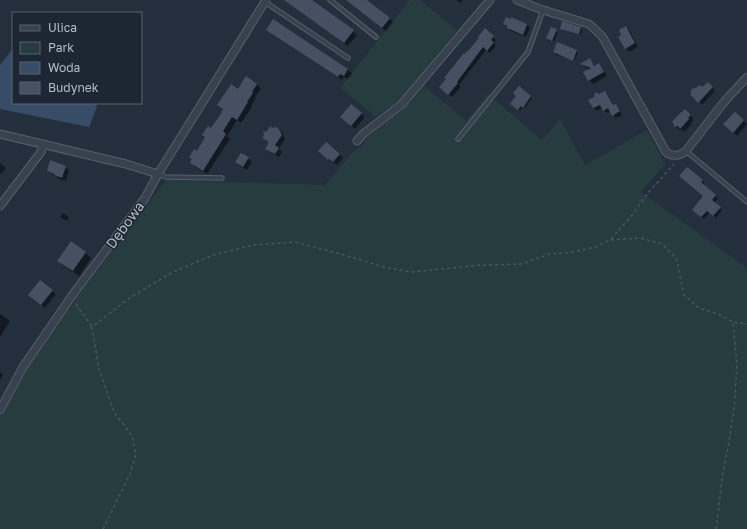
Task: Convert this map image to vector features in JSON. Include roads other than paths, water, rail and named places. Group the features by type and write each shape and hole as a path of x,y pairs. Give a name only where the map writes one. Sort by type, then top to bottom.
{"street":[{"path":"357,141 363,134 402,104 490,0"},
{"path":"517,0 543,10 589,24 602,36 666,152 669,154 678,155 686,151 724,102 747,77"},
{"name":"Dębowa","path":"0,410 23,367 71,297 145,198 158,174 266,1"},
{"path":"0,134 126,164 158,174"},
{"path":"0,206 41,152 44,144"}],"lane":[{"path":"330,0 376,37"},
{"path":"266,1 348,58"},
{"path":"458,139 528,52 543,10"},
{"path":"686,151 747,202"},
{"path":"158,174 166,177 222,178"}],"water":[{"path":"11,51 12,104 96,104 97,107 89,127 0,109 0,65"}]}
